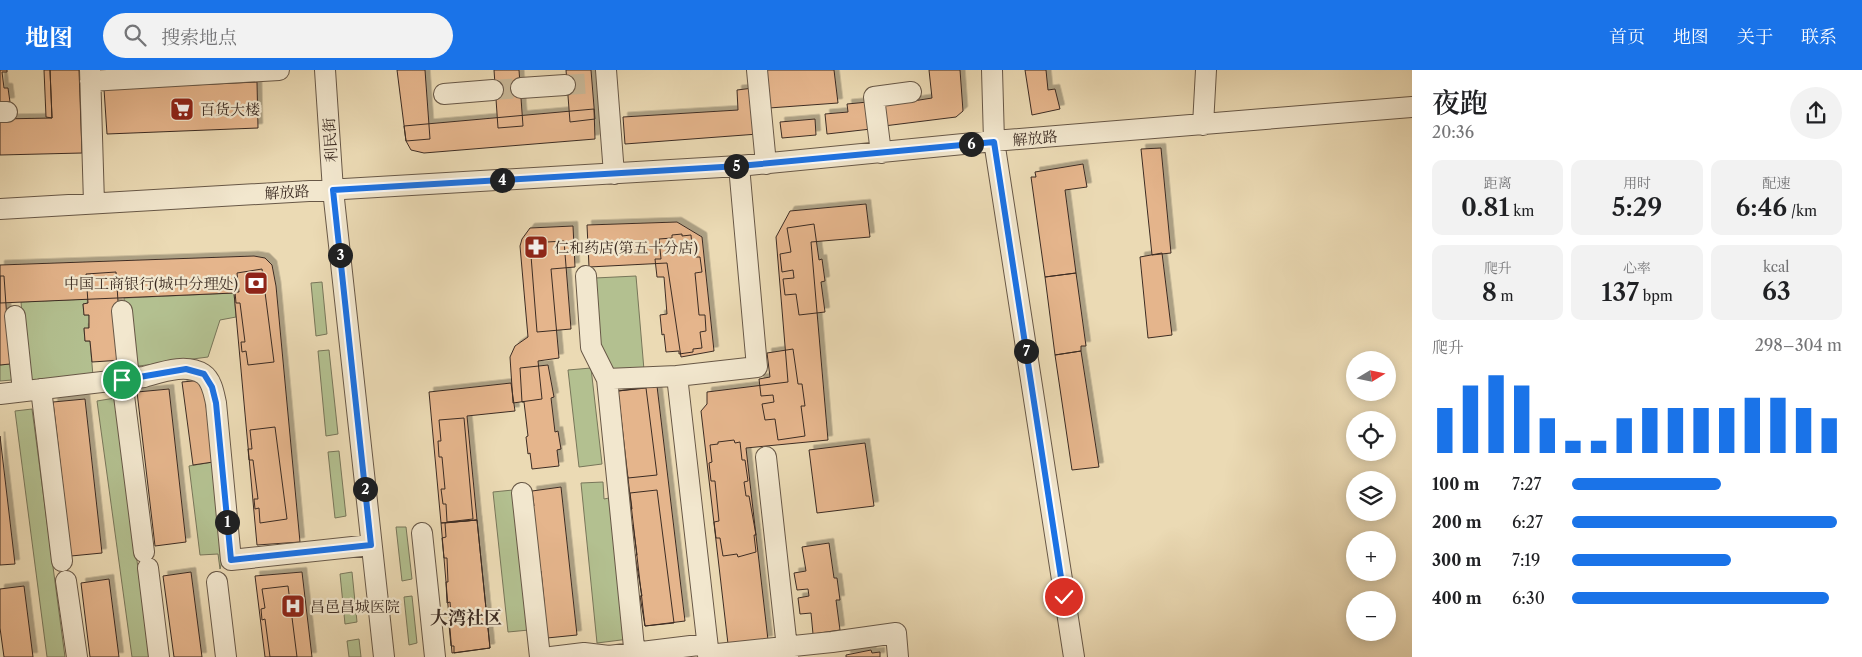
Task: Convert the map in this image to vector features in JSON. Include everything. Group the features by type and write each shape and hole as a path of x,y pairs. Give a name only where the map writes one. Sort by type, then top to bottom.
{"street":[{"path":"94,204 90,76 279,70"},
{"name":"利民街","path":"325,70 333,190 384,657"},
{"path":"756,70 766,164"},
{"path":"992,70 994,142 1074,657"},
{"path":"1203,125 1206,70"},
{"path":"603,78 614,174"},
{"path":"521,88 565,85"},
{"path":"444,94 493,90"},
{"path":"881,153 874,97 911,92"},
{"name":"解放路","path":"0,209 739,166 994,142 1412,107"},
{"path":"607,379 677,376 757,367 739,166"},
{"path":"586,276 591,346 607,379 635,655"},
{"path":"122,311 125,379 159,657"},
{"path":"15,316 32,390 62,561"},
{"path":"0,394 125,379 186,369 204,374 212,387 216,403 231,560 371,545"},
{"path":"677,376 708,652"},
{"path":"766,457 787,652"},
{"path":"522,493 540,657"},
{"path":"422,533 435,657"},
{"path":"66,581 77,657"},
{"path":"217,582 226,657"},
{"path":"551,657 584,653 609,656 832,650 896,634 898,657"}],"green space":[{"path":"636,276 644,370 615,372 601,351 595,278"},
{"path":"322,282 327,334 316,336 311,283"},
{"path":"234,293 236,317 220,320 208,357 131,367 124,298"},
{"path":"88,299 88,303 83,304 84,315 89,315 89,328 84,329 85,341 90,341 93,376 28,384 21,302"},
{"path":"329,350 338,434 326,436 318,351"},
{"path":"10,364 12,380 0,381 0,365"},
{"path":"591,368 602,464 579,467 568,370"},
{"path":"115,398 150,657 132,657 97,401"},
{"path":"32,409 65,657 47,657 15,411"},
{"path":"339,451 346,516 335,518 328,452"},
{"path":"213,462 224,554 220,569 218,554 200,555 189,466"},
{"path":"603,482 604,499 609,498 629,639 597,643 581,483"},
{"path":"513,490 529,630 508,632 493,492"},
{"path":"396,527 406,527 412,579 402,581"},
{"path":"352,572 357,622 345,624 340,574"},
{"path":"412,596 417,643 409,645 404,597"},
{"path":"359,639 361,657 349,657 347,641"}],"building":[{"path":"0,70 7,70 7,72 2,72 4,88 8,88 10,102 0,103"},
{"path":"44,70 50,70 52,118 46,117"},
{"path":"50,70 79,70 82,153 0,155 0,119 52,118"},
{"path":"397,70 425,70 430,139 406,141"},
{"path":"494,70 519,70 523,126 498,128"},
{"path":"566,70 591,70 595,119 570,122"},
{"path":"766,70 834,70 838,103 769,108"},
{"path":"929,70 960,70 963,111 956,117 884,126 882,106 932,98"},
{"path":"1025,70 1046,70 1048,90 1055,89 1060,109 1032,115"},
{"name":"百货大楼","path":"257,82 258,128 107,134 104,89"},
{"path":"753,88 758,134 625,144 623,117 738,110 737,90"},
{"path":"868,102 871,129 827,134 825,114 848,112 847,104"},
{"path":"594,109 595,139 424,153 411,150 406,141 404,126"},
{"path":"815,119 816,135 782,138 780,122"},
{"path":"1161,148 1171,253 1152,255 1141,149"},
{"path":"1083,164 1087,187 1065,190 1076,273 1045,277 1031,177 1036,177 1035,172"},
{"path":"866,204 870,237 811,242 828,440 746,448 768,640 728,644 701,411 707,404 707,392 788,382 776,237 790,211"},
{"path":"677,222 702,237 714,351 681,357 667,263 589,267 587,225"},
{"path":"814,224 819,260 822,259 825,281 821,282 825,312 799,315 796,294 785,295 783,279 794,278 793,270 782,272 780,254 791,252 787,228"},
{"path":"573,226 575,267 551,269 559,358 538,361 542,399 513,403 510,357 515,346 528,337 520,246 522,239 530,228"},
{"path":"682,234 682,236 691,235 693,257 700,257 702,272 695,273 699,315 705,315 706,331 700,332 702,348 693,349 693,352 679,354 679,351 666,352 660,315 667,314 664,277 657,277 655,259 661,259 659,239 672,238 672,235"},
{"path":"564,241 571,329 537,332 530,243"},
{"path":"1162,253 1172,335 1148,338 1140,257"},
{"path":"254,256 265,258 272,265 276,286 300,542 257,545 234,293 0,303 0,265"},
{"path":"262,269 274,362 248,365 246,351 242,352 241,342 245,342 240,303 236,303 235,292 239,292 237,273"},
{"path":"116,272 122,360 92,362 90,341 85,341 84,328 89,328 89,315 84,315 83,304 88,303 86,274"},
{"path":"1076,273 1086,346 1081,346 1081,351 1055,355 1045,277"},
{"path":"0,276 4,276 10,364 0,365"},
{"path":"793,349 798,384 802,384 805,406 801,406 805,436 778,440 775,419 765,420 762,404 774,402 773,395 761,396 759,379 770,377 767,353"},
{"path":"1081,351 1099,467 1072,470 1055,355"},
{"path":"548,365 554,397 551,398 555,432 558,431 561,449 557,450 559,466 532,469 530,453 528,454 526,437 528,436 524,402 522,402 520,368"},
{"path":"203,380 213,462 193,465 182,382"},
{"path":"511,383 515,411 467,416 477,520 441,523 429,392"},
{"path":"657,386 685,621 645,626 618,391"},
{"path":"646,388 657,475 628,478 622,448 624,448 618,391"},
{"path":"169,389 186,542 155,546 137,392"},
{"path":"85,399 102,553 71,556 53,402"},
{"path":"464,418 473,519 447,522 446,504 443,504 441,489 445,489 442,457 439,457 438,441 441,441 439,420"},
{"path":"275,427 287,519 260,523 259,508 255,509 254,499 258,499 253,460 249,460 248,449 252,449 250,430"},
{"path":"0,436 15,564 0,565"},
{"path":"734,440 735,443 740,442 742,460 745,460 748,481 744,482 746,496 749,496 756,535 754,535 756,552 738,557 737,554 723,556 720,538 716,538 714,522 719,521 715,481 711,481 709,463 712,462 710,445"},
{"path":"865,443 874,506 817,513 809,450"},
{"path":"561,487 577,635 547,638 540,601 544,601 541,571 537,572 530,507 534,506 532,491"},
{"path":"657,490 674,623 645,626 635,555 637,555 630,510 632,509 630,493"},
{"path":"477,520 490,648 452,653 441,523"},
{"path":"477,520 490,648 454,653 454,646 451,646 449,625 452,625 450,602 447,603 447,558 444,558 442,538 446,537 445,523"},
{"path":"829,543 834,578 837,578 840,600 836,600 840,630 813,634 811,613 800,614 798,598 809,596 808,589 797,590 794,573 806,571 802,547"},
{"path":"191,572 202,657 174,657 163,576"},
{"path":"302,572 312,657 265,657 255,576"},
{"path":"109,579 119,657 90,657 81,583"},
{"path":"24,586 33,657 4,657 0,628 0,589"},
{"path":"288,586 297,657 270,657 265,619 262,620 261,609 265,608 262,589"},
{"path":"871,650 872,653 880,652 880,657 846,657 846,655"}],"tunnel":[{"path":"565,85 595,83"},
{"path":"493,90 521,88"}],"place":[{"name":"百货大楼","path":"182,109"},
{"name":"仁和药店(第五十分店)","path":"536,247"},
{"name":"中国工商银行(城中分理处)","path":"256,283"},
{"name":"昌邑昌城医院","path":"293,606"}],"district":[{"name":"大湾社区","path":"466,618"}],"route":[{"path":"122,380 186,369 204,374 212,387 216,403 231,560 371,545 333,190 739,166 994,142 1064,597"}]}
